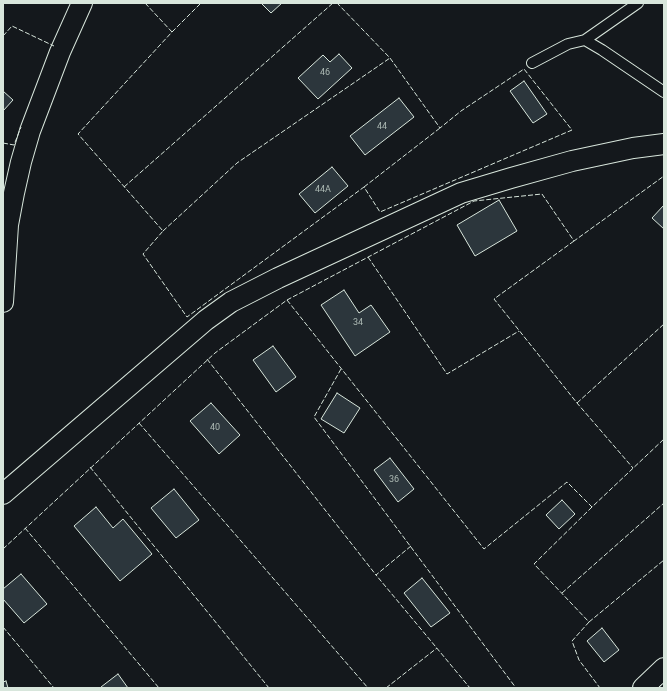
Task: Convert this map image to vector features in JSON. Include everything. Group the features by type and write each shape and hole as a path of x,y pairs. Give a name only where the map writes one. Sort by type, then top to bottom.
{"street":[{"path":"3,302 8,226 21,162 30,131 55,66 82,3"},
{"path":"3,494 206,320 231,302 461,193 572,161 633,148 664,144"},
{"path":"643,688 664,668"}],"lane":[{"path":"532,63 568,44 584,40 638,3"},
{"path":"584,40 602,50 664,92"}],"building":[{"path":"261,3 282,3 271,13"},
{"path":"339,54 352,68 318,99 298,78 323,55 330,62"},
{"path":"524,81 547,114 533,123 510,91"},
{"path":"3,91 13,100 3,111"},
{"path":"399,98 414,117 365,155 350,136"},
{"path":"332,167 348,186 315,213 299,194"},
{"path":"499,200 517,231 475,256 457,225"},
{"path":"664,205 664,229 652,218"},
{"path":"344,290 359,313 371,305 390,332 355,356 321,305"},
{"path":"273,346 296,377 276,392 253,360"},
{"path":"337,393 360,408 344,433 321,419"},
{"path":"211,403 240,435 219,454 190,421"},
{"path":"390,458 414,489 398,502 374,470"},
{"path":"174,489 199,520 176,538 151,508"},
{"path":"562,500 575,514 559,529 546,515"},
{"path":"96,507 113,528 123,519 152,554 120,581 74,526"},
{"path":"21,574 47,604 24,623 3,599 3,589"},
{"path":"422,578 450,613 431,627 404,593"},
{"path":"602,628 619,650 604,662 587,641"},
{"path":"118,674 128,688 101,688 101,687"},
{"path":"6,681 8,688 3,688 3,682"}],"fence":[{"path":"145,3 172,32 78,134 163,231 143,254 187,317 364,187 380,212 572,130 524,69 461,111 440,128 390,58 337,3"},
{"path":"172,32 201,3"},
{"path":"124,187 333,3"},
{"path":"3,36 12,26 54,46"},
{"path":"163,231 237,163 390,58"},
{"path":"3,143 14,145 21,127"},
{"path":"364,187 440,128"},
{"path":"3,549 215,353 287,300 474,201 542,194 574,241 664,176"},
{"path":"574,241 494,299 577,403 633,468"},
{"path":"368,257 447,374 519,331"},
{"path":"287,300 484,549 567,482 592,507 664,439"},
{"path":"577,403 664,324"},
{"path":"207,359 376,575"},
{"path":"341,369 314,417 516,688"},
{"path":"139,423 368,688"},
{"path":"90,467 269,688"},
{"path":"562,593 664,503"},
{"path":"592,507 534,564 589,622 572,641 579,660 600,688"},
{"path":"25,528 159,688"},
{"path":"411,546 376,575 470,688"},
{"path":"589,622 664,560"},
{"path":"3,627 54,688"},
{"path":"386,688 437,648"},
{"path":"658,688 664,682"}]}
